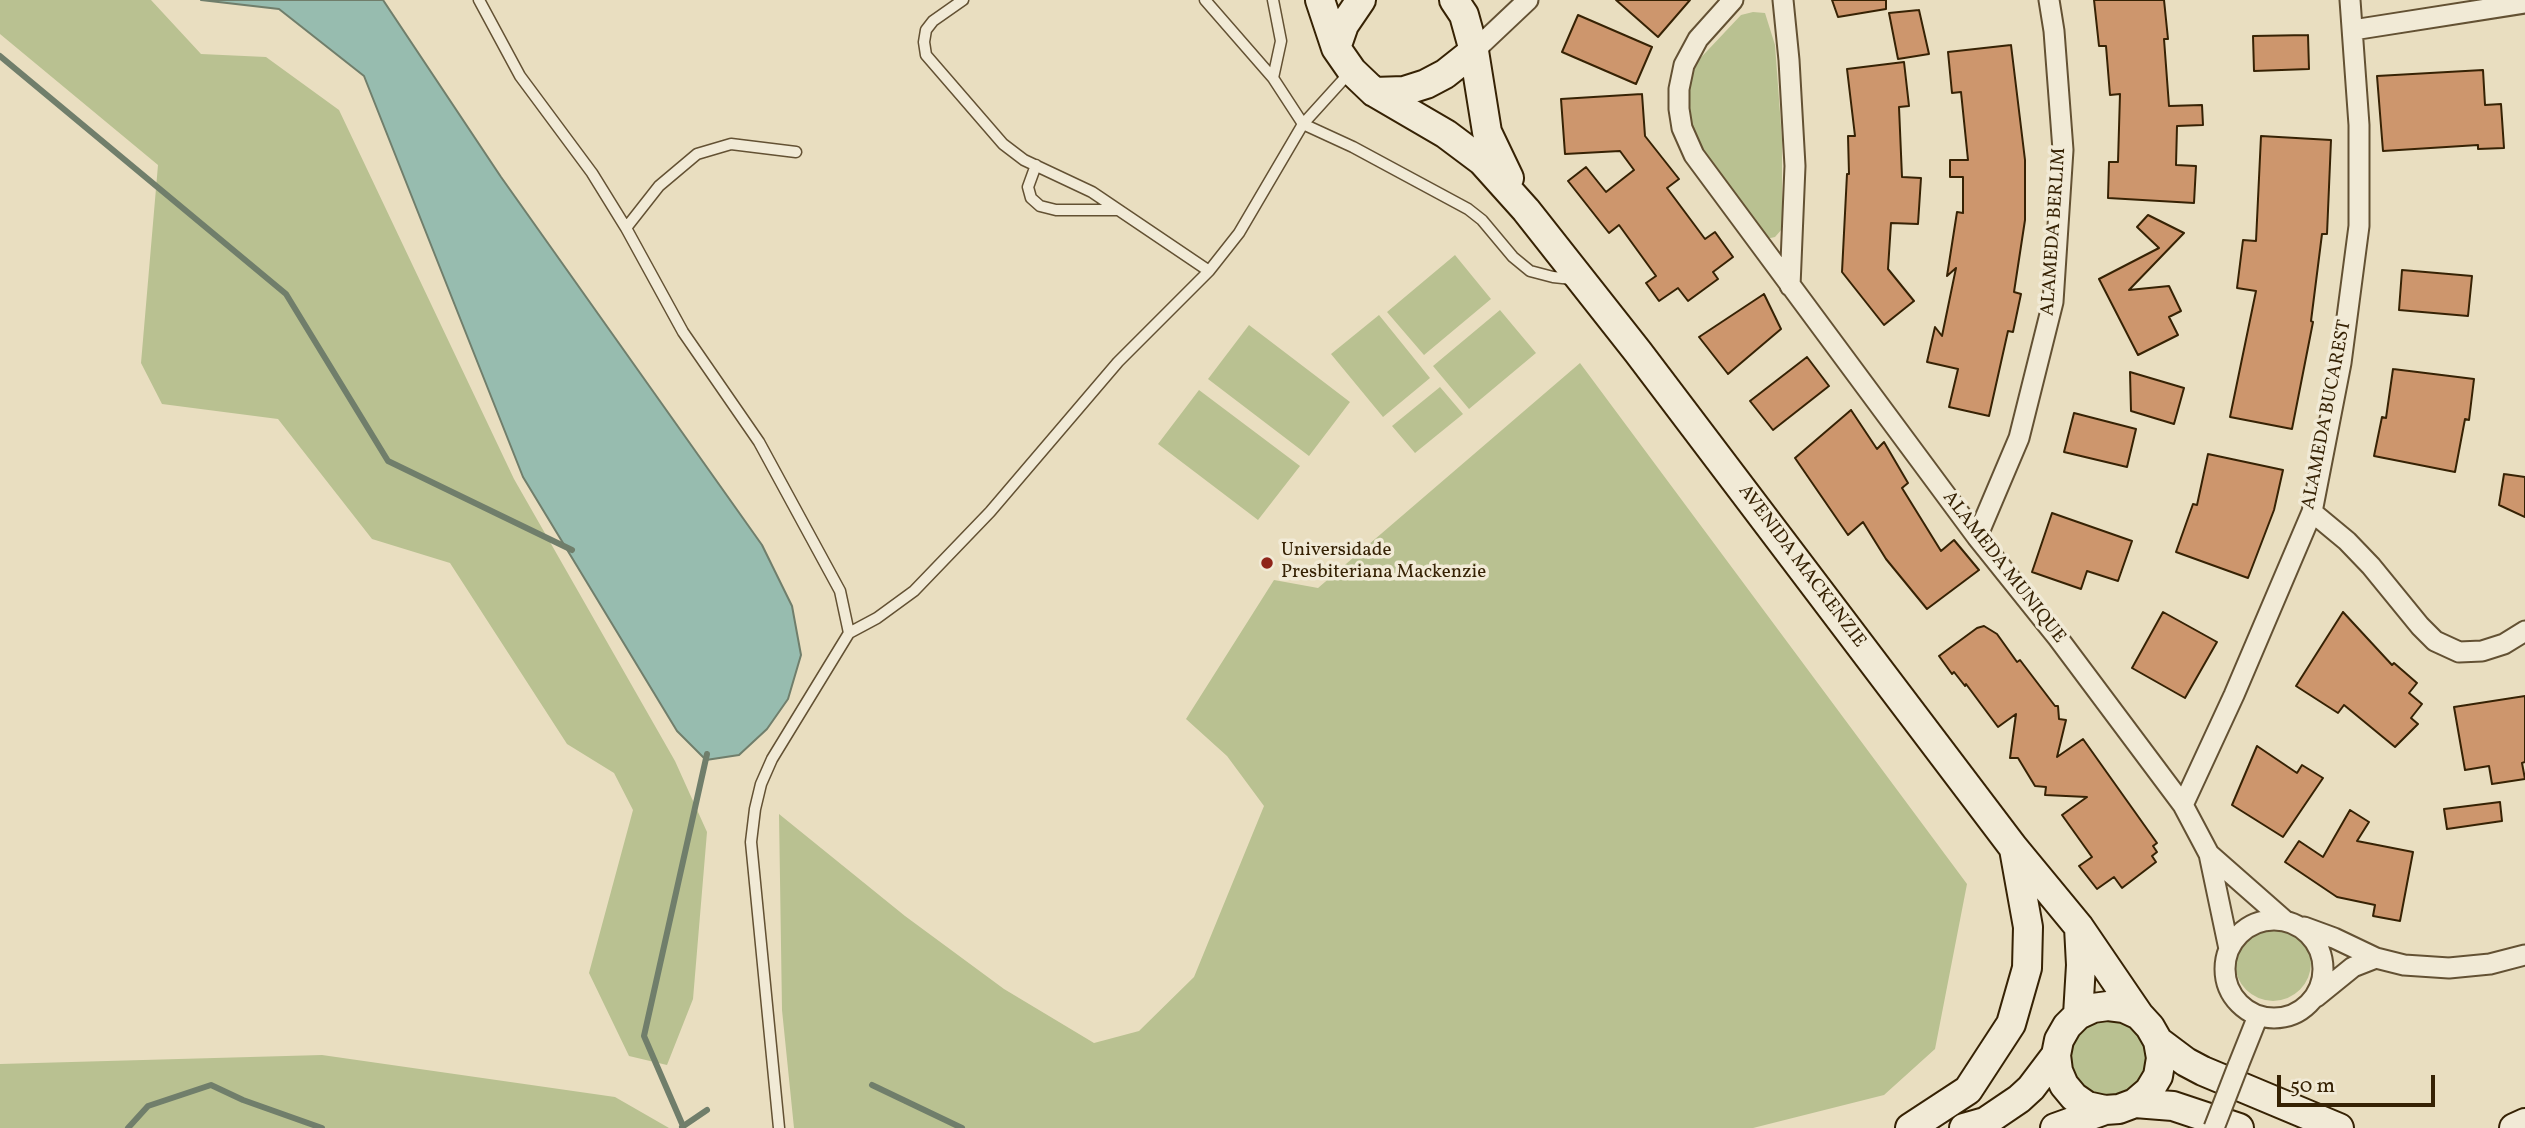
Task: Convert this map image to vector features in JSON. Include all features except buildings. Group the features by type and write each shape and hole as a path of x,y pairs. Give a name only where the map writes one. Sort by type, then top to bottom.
{"main road":[{"name":"AVENIDA MACKENZIE","path":"1320,0 1344,59 1374,92 1455,141 1482,161 1523,206 2013,847 2080,927 2138,1015"},
{"path":"1344,59 1344,25 1360,0"},
{"name":"AVENIDA MACKENZIE","path":"1454,0 1464,15 1474,51 1487,132 1523,206"},
{"path":"1374,92 1404,90 1426,84 1445,74 1474,51"},
{"path":"1910,1128 1968,1090 2011,1024 2027,968 2028,927 2013,847"},
{"path":"2078,1015 2080,927"},
{"path":"2055,1128 2105,1110 2119,1109 2135,1103 2149,1091 2158,1076 2161,1058 2158,1041 2150,1027 2138,1015 2124,1008 2108,1006 2092,1008 2078,1015 2067,1026 2059,1040 2056,1055 2058,1071 2064,1085 2074,1097 2087,1106 2105,1110"},
{"path":"2158,1041 2203,1071 2339,1128"},
{"path":"1964,1128 1985,1122 2019,1099 2031,1088 2056,1055"},
{"path":"2135,1103 2174,1106 2239,1128"},
{"path":"2514,1128 2525,1123"}],"street":[{"path":"1474,51 1528,0"},
{"name":"ALAMEDA MUNIQUE","path":"1733,0 1698,39 1684,65 1679,89 1682,128 1694,155 1977,537 2058,638 2183,805 2209,853 2229,949"},
{"path":"1783,0 1795,166 1790,286"},
{"name":"ALAMEDA BERLIM","path":"1977,537 2019,438 2053,302 2063,150 2049,0"},
{"name":"ALAMEDA BUCAREST","path":"2183,805 2234,695 2312,512 2341,363 2359,226 2359,125 2350,0"},
{"path":"2353,30 2525,3"},
{"path":"2312,512 2355,550 2435,641 2459,652 2482,651 2504,644 2525,631"},
{"name":"ALAMEDA MUNIQUE","path":"2209,853 2291,923"},
{"path":"2291,923 2311,935 2320,949 2324,965 2323,982 2307,1007 2284,1018 2258,1016 2244,1008 2233,996 2226,981 2225,964 2236,937 2258,922 2291,923 2334,938 2376,958 2404,965 2449,968 2490,964 2525,956"},
{"path":"2315,997 2353,967 2376,958"},
{"path":"2214,1128 2258,1016"}],"lane":[{"path":"479,0 520,76 592,173 626,228 683,332 760,442 839,591 849,633"},
{"path":"963,0 933,21 926,30 926,55 1003,144 1024,160 1093,192 1209,271"},
{"path":"1205,0 1273,78 1303,124 1353,147 1468,209 1482,220 1513,257 1530,271 1582,281"},
{"path":"1273,0 1281,41 1273,78"},
{"path":"779,1128 751,842 761,785 772,759 849,633 877,618 914,591 990,512 1118,362 1209,271 1239,233 1344,59"},
{"path":"626,228 659,186 698,154 731,144 796,152"},
{"path":"1036,165 1028,187 1031,198 1040,206 1056,210 1119,210"}],"green space":[{"path":"0,0 151,0 201,54 266,57 339,110 514,479 675,761 707,832 693,999 667,1065 629,1056 589,973 633,810 614,773 567,744 450,563 372,539 278,419 162,404 141,363 158,165 0,34"},
{"path":"1765,13 1775,45 1782,140 1782,229 1775,237 1766,239 1698,149 1690,130 1686,88 1691,68 1741,15"},
{"path":"1455,255 1491,299 1424,355 1387,312"},
{"path":"1500,310 1536,353 1469,409 1433,366"},
{"path":"1379,315 1430,378 1383,417 1331,354"},
{"path":"1249,325 1350,402 1309,456 1208,379"},
{"path":"1580,363 1967,884 1935,1049 1884,1095 1753,1128 794,1128 782,1010 779,814 905,916 1004,989 1094,1043 1139,1031 1194,977 1264,806 1227,756 1186,719 1274,580 1318,588"},
{"path":"1440,387 1463,414 1415,453 1392,426"},
{"path":"1199,390 1300,466 1258,520 1158,444"},
{"path":"2273,925 2288,928 2300,936 2308,948 2311,963 2308,978 2300,990 2288,998 2273,1001 2258,998 2246,990 2238,978 2235,963 2238,948 2246,936 2258,928"},
{"path":"2100,1016 2127,1020 2147,1041 2150,1071 2119,1101 2077,1090 2064,1052 2068,1040"},
{"path":"322,1055 615,1097 669,1128 0,1128 0,1064"}],"water":[{"path":"201,0 383,0 501,177 762,545 792,606 801,655 788,699 767,729 739,755 706,760 677,731 523,477 364,76 279,9"}],"waterway":[{"path":"0,56 286,294 388,461 572,550"},
{"path":"683,1126 644,1036 707,754"},
{"path":"128,1128 148,1106 211,1085 243,1100 322,1128"},
{"path":"872,1085 962,1128"},
{"path":"682,1127 707,1110"}],"place":[{"name":"Universidade Presbiteriana Mackenzie","path":"1267,563"}]}
